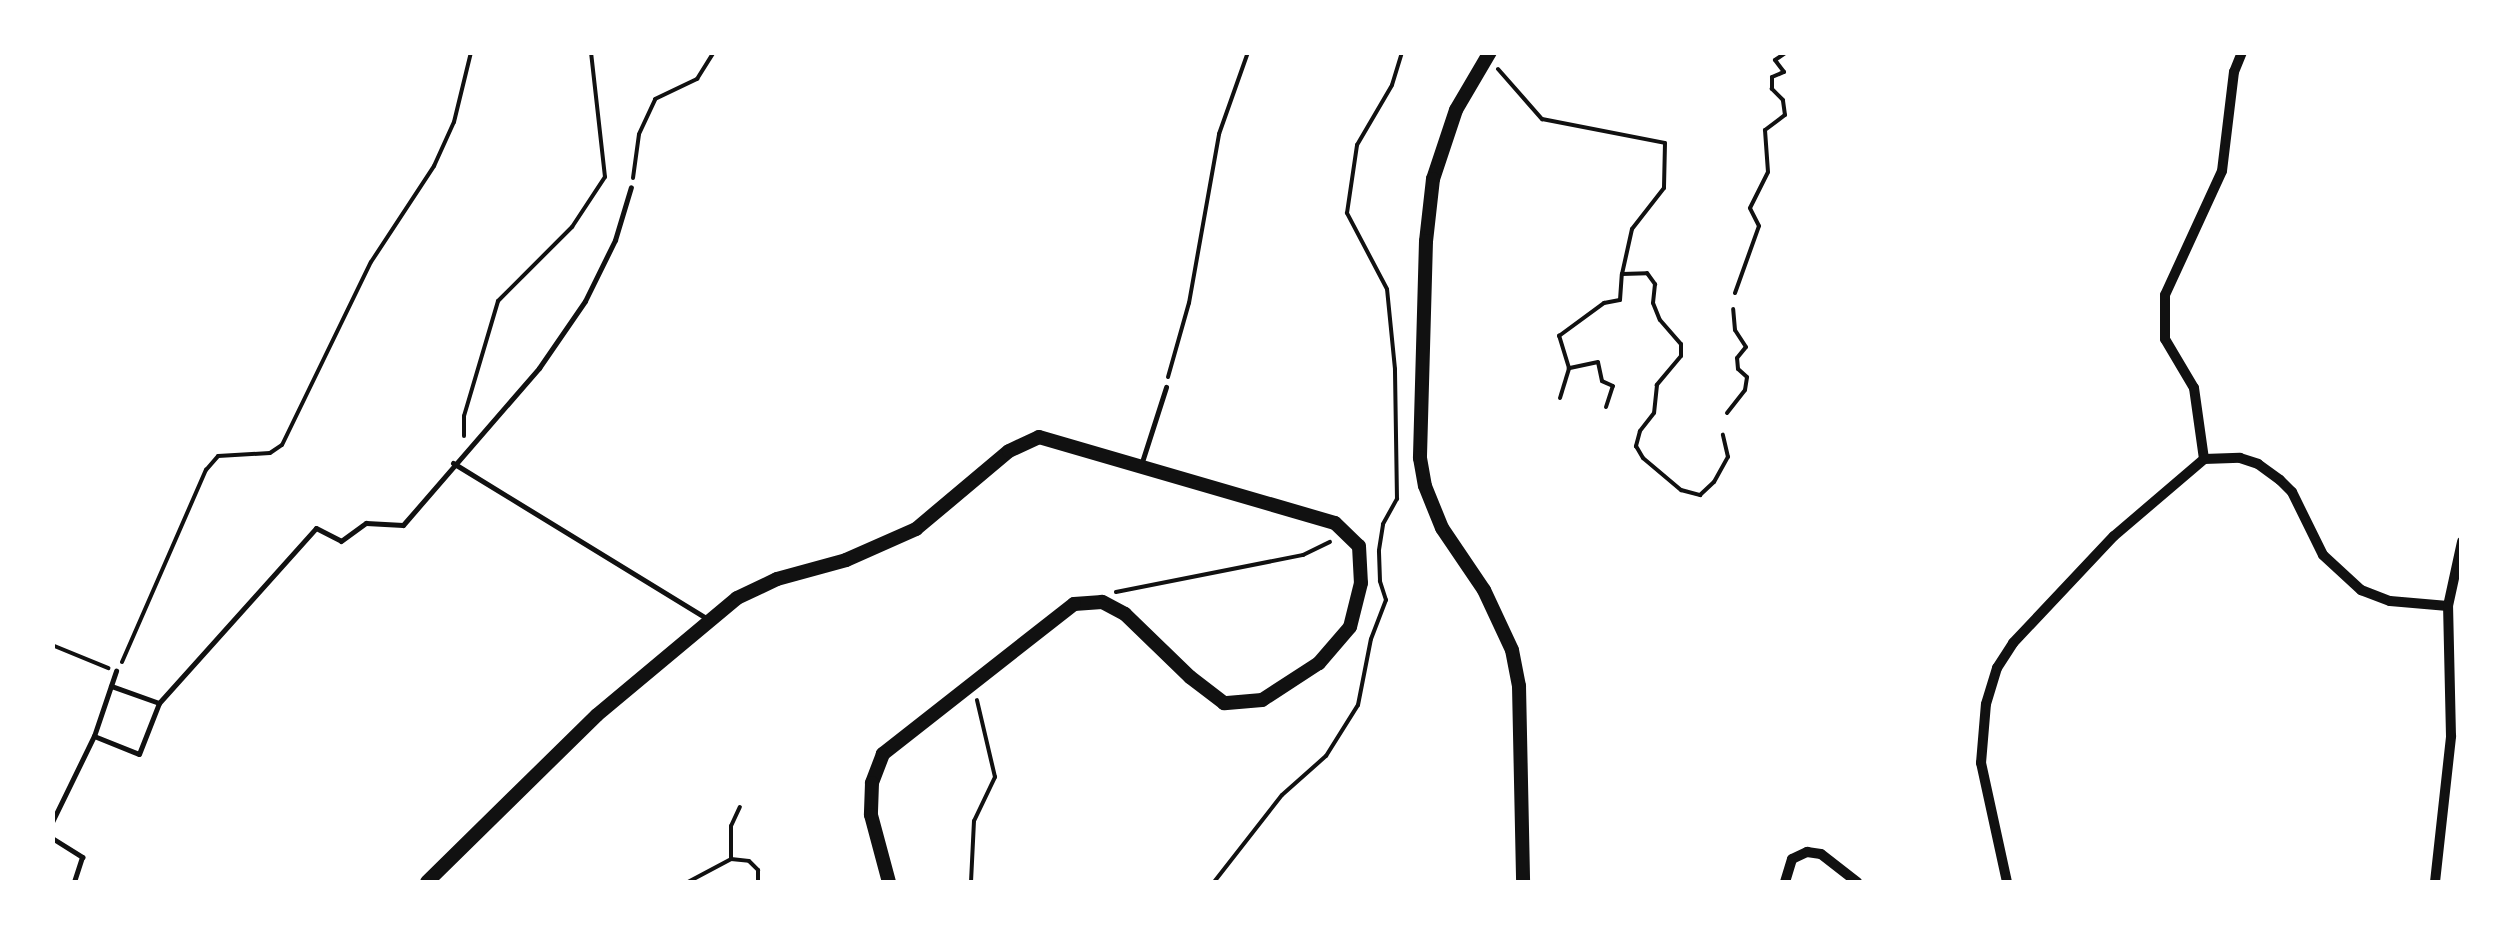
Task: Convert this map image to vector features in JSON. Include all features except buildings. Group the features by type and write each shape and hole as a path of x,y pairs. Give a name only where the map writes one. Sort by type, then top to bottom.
{"street":[{"path":"2204,459 2194,388 2165,339 2165,295 2222,171 2234,72 2242,52"},
{"path":"1487,57 1456,110 1433,179 1426,241 1420,458 1425,486 1442,528 1484,590 1512,650 1519,686 1523,882"},
{"path":"426,882 597,714 737,598 777,579 846,560 916,528 1008,452 1039,438 1335,524 1359,546 1362,584 1350,627 1319,663 1262,700 1224,703 1190,677 1125,614 1102,602 1074,604 882,754 872,782 871,814 888,882"},
{"path":"2007,882 1981,763 1986,704 1997,668 2013,643 2114,536 2204,459 2240,458 2258,464 2280,480 2292,492 2323,555 2361,590 2390,601 2448,606"},
{"path":"2435,882 2451,736 2448,606 2462,542"},
{"path":"1785,882 1792,859 1808,852 1822,854 1857,882"}],"lane":[{"path":"94,736 139,754 158,703 316,528 342,541 366,523 403,525 453,463 540,368 585,300 616,240 631,187"},
{"path":"1140,466 1166,387"},
{"path":"453,463 710,620"},
{"path":"52,822 94,736 116,671"},
{"path":"111,686 158,703"},
{"path":"52,838 82,856 74,882"}],"path":[{"path":"52,645 116,671 134,642 206,470 218,456 270,453 282,445 370,262 434,166 454,122 471,52"},
{"path":"464,451 464,416 498,301 572,227 605,177 591,52"},
{"path":"631,187 639,134 655,99 697,79 714,52"},
{"path":"1166,387 1189,303 1219,134 1248,52"},
{"path":"1214,882 1282,794 1326,756 1358,704 1370,640 1386,600 1380,581 1380,550 1384,524 1397,499 1399,463 1387,289 1347,213 1357,145 1392,85 1402,52"},
{"path":"1735,292 1760,226 1750,208 1768,172 1766,130 1786,114 1783,100 1772,89 1772,77 1784,72 1776,60 1786,52"},
{"path":"1487,57 1542,119 1665,143 1664,188 1632,229 1620,300 1604,303 1560,336 1569,368 1560,398"},
{"path":"1622,274 1646,273 1655,284 1653,303 1660,320 1681,344 1681,356 1657,384 1654,412 1640,431 1636,446 1643,458 1681,490 1700,496 1714,482 1728,457 1723,436"},
{"path":"1727,412 1745,390 1747,377 1738,368 1736,358 1746,347 1734,330 1733,309"},
{"path":"1569,368 1598,362 1602,381 1613,386 1606,407"},
{"path":"1102,602 1106,594 1303,555 1346,534"},
{"path":"1360,555 1380,550"},
{"path":"972,882 974,821 995,777 974,683"},
{"path":"732,859 731,826 740,807"},
{"path":"688,882 732,859 750,860 758,870 758,882"}]}
